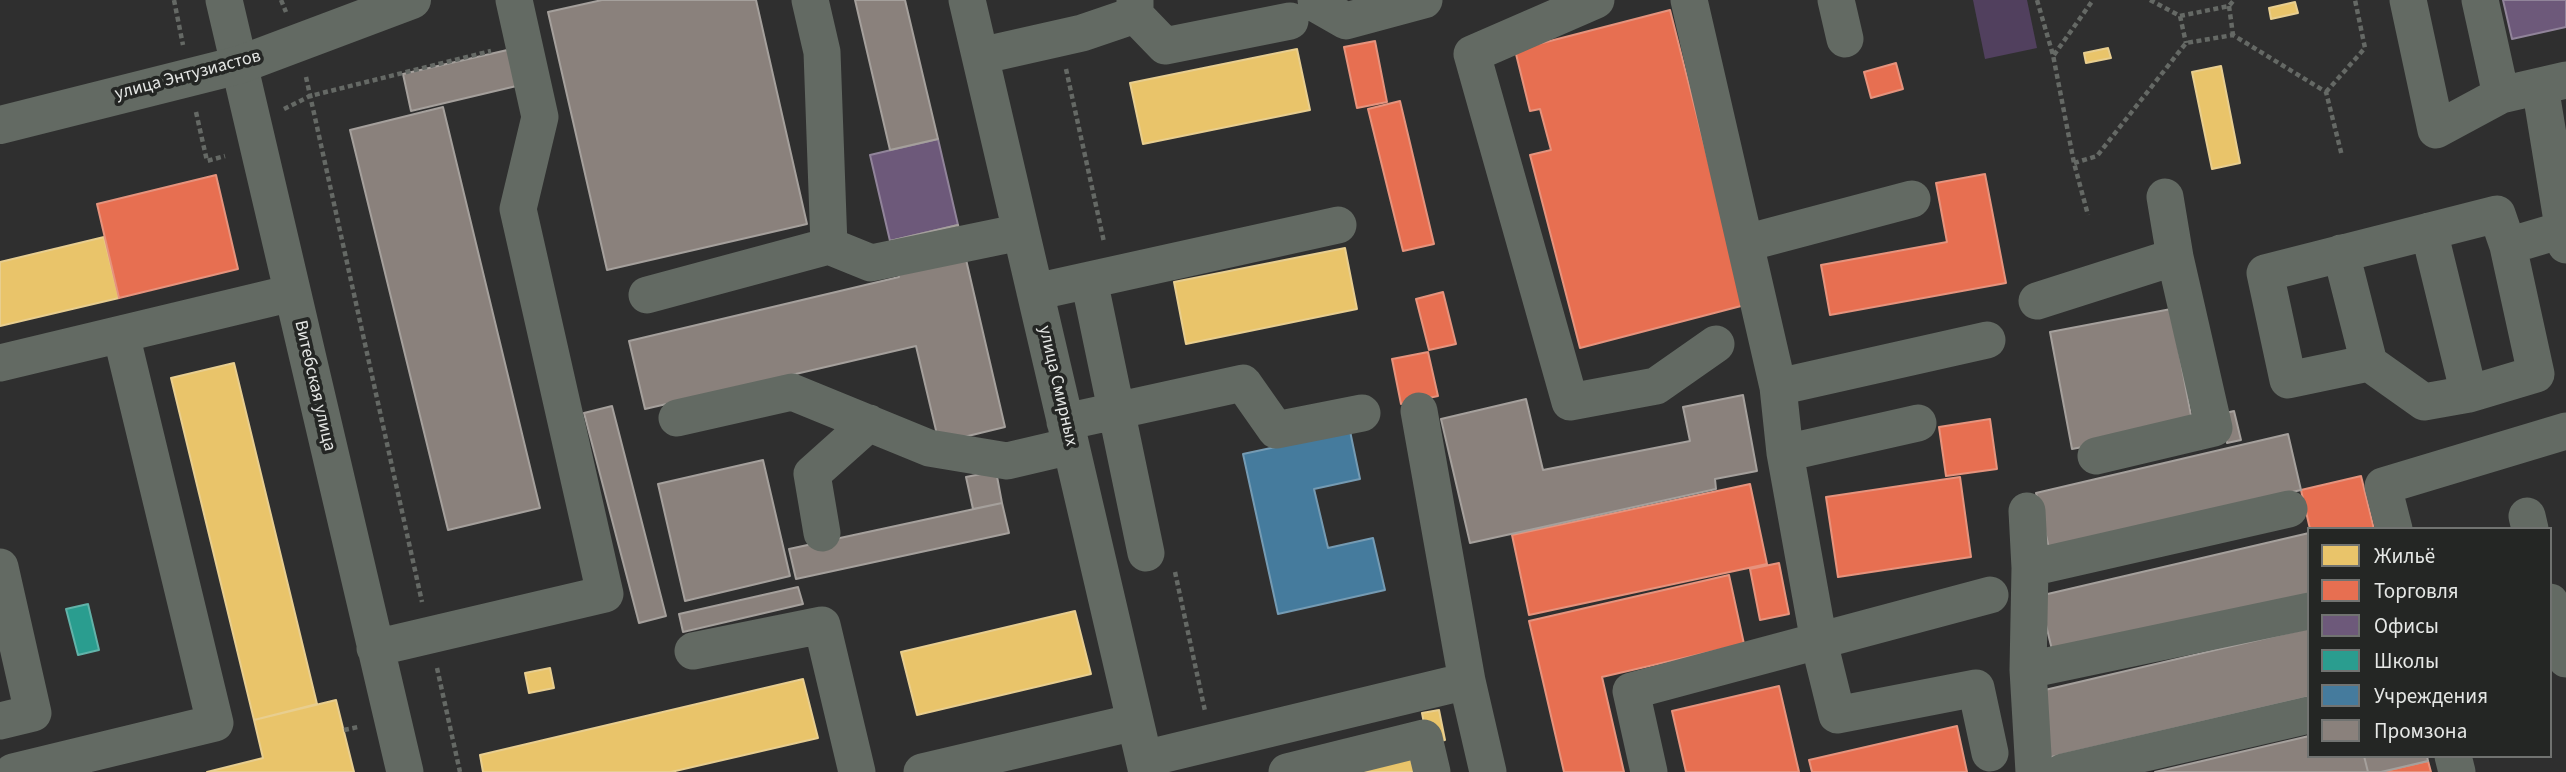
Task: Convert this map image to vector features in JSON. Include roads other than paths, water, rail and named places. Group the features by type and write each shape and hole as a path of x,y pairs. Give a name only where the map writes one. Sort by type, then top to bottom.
{"main road":[{"name":"улица Энтузиастов","path":"0,125 239,65 412,0"}],"street":[{"name":"Витебская улица","path":"224,0 405,772"},
{"path":"810,0 822,52 829,246"},
{"name":"улица Смирных","path":"967,0 1145,765"},
{"path":"980,55 1082,33 1135,8 1165,46 1318,5 1346,21 1424,0"},
{"path":"1596,0 1472,54 1570,402 1656,386 1716,344"},
{"path":"1689,0 1778,387 1785,453 1819,642 1838,715 1976,688 1990,753"},
{"path":"1836,0 1845,39"},
{"path":"2408,0 2436,130 2501,95 2553,83 2564,237 2508,247"},
{"path":"2480,0 2501,95"},
{"path":"375,648 605,594 518,209 540,117 515,6"},
{"path":"2096,456 2214,428 2175,257 2165,197"},
{"path":"1746,243 1912,199"},
{"path":"2341,253 2369,363 2424,402 2469,394 2536,374 2508,247 2497,214 2264,272 2288,380 2369,363"},
{"path":"1035,292 1338,225"},
{"path":"2429,231 2469,394"},
{"path":"647,295 829,246 871,263 1021,232"},
{"path":"2037,301 2175,257"},
{"path":"1089,280 1146,552"},
{"path":"0,363 292,293"},
{"path":"13,772 215,723 121,334"},
{"path":"1778,387 1987,340"},
{"path":"677,418 792,392 929,448 1007,461 1116,410 1243,383 1276,430 1363,413"},
{"path":"1419,411 1467,681 1488,772"},
{"path":"1785,453 1918,422"},
{"path":"822,533 813,474 869,423"},
{"path":"2393,527 2383,486 2566,431"},
{"path":"2031,568 2289,509"},
{"path":"2026,510 2031,568 2028,670 2034,772"},
{"path":"0,567 33,713 0,721"},
{"path":"1649,772 1631,691 1990,595"},
{"path":"2552,609 2566,659"},
{"path":"2028,670 2307,611"},
{"path":"692,651 822,625 857,772"},
{"path":"1145,765 1467,681"},
{"path":"2063,772 2307,715"},
{"path":"922,772 1135,722"},
{"path":"1287,772 1424,738 1432,772"}]}
